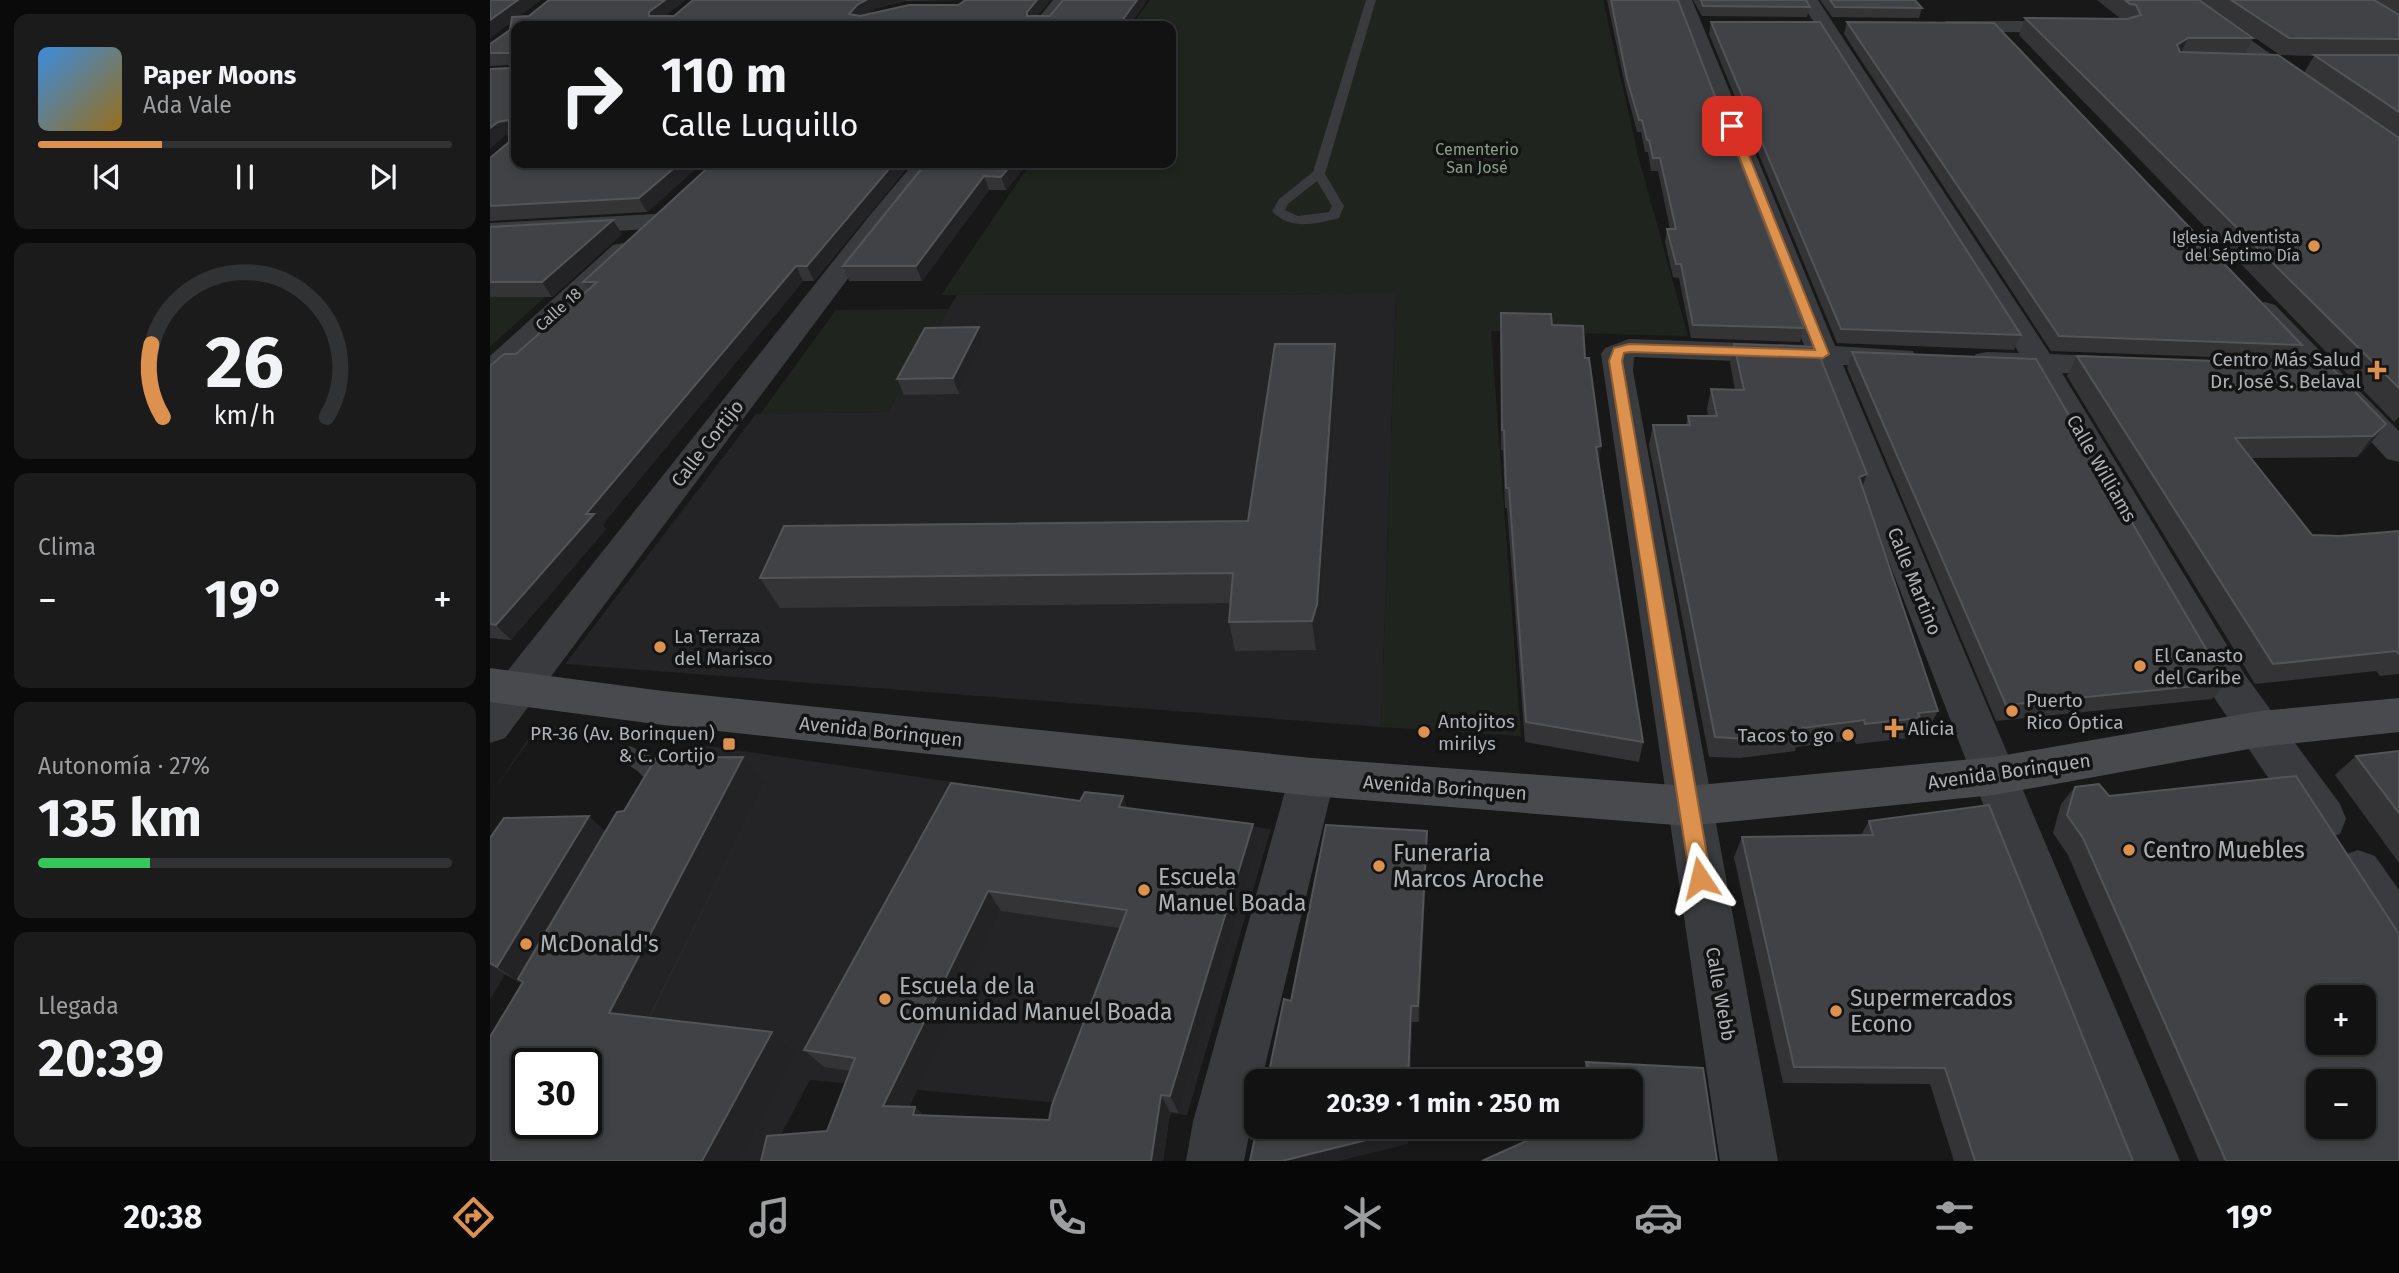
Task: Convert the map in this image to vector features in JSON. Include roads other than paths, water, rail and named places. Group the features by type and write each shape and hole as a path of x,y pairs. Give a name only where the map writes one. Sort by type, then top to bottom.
{"street":[{"path":"1045,21 1063,0"},
{"path":"2183,0 2315,93"},
{"name":"Calle Martino","path":"1698,17 1823,354 2151,1161"},
{"name":"Calle Williams","path":"1822,20 2041,364 2230,687 2399,933"},
{"path":"1928,27 2093,27"},
{"path":"1997,27 2024,56"},
{"path":"2233,64 2311,64"},
{"name":"Calle Cortijo","path":"490,725 504,686 923,168"},
{"name":"Calle 18","path":"490,232 665,213 490,372"},
{"path":"2252,296 2399,451"},
{"name":"Calle Webb","path":"1749,1161 1688,806 1616,354 1629,348 1823,354"},
{"path":"1823,354 2149,367"},
{"path":"2284,371 2324,373"},
{"name":"Avenida Borinquen","path":"504,686 663,708 1312,777 1688,806 1994,776 2260,729 2399,715"},
{"path":"1215,1161 1222,1122 1312,777"}],"lane":[{"path":"1319,174 1338,206 1334,215 1298,222 1284,217 1279,211 1283,202 1319,174 1371,0"},
{"path":"630,755 649,766 656,778 646,807"}],"place":[{"name":"Iglesia Adventista del Séptimo Día","path":"2314,246"},
{"name":"Centro Más Salud Dr. José S. Belaval","path":"2377,370"},
{"name":"La Terraza del Marisco","path":"660,647"},
{"name":"El Canasto del Caribe","path":"2140,666"},
{"name":"Puerto Rico Óptica","path":"2012,711"},
{"name":"Alicia","path":"1894,728"},
{"name":"Antojitos mirilys","path":"1424,732"},
{"name":"Tacos to go","path":"1848,735"},
{"name":"PR-36 (Av. Borinquen) & C. Cortijo","path":"729,744"},
{"name":"Centro Muebles","path":"2129,850"},
{"name":"Funeraria Marcos Aroche","path":"1379,866"},
{"name":"Escuela Manuel Boada","path":"1144,890"},
{"name":"McDonald's","path":"526,944"},
{"name":"Escuela de la Comunidad Manuel Boada","path":"885,999"},
{"name":"Supermercados Econo","path":"1836,1011"}],"park label":[{"name":"Cementerio San José","path":"1477,158"}]}
